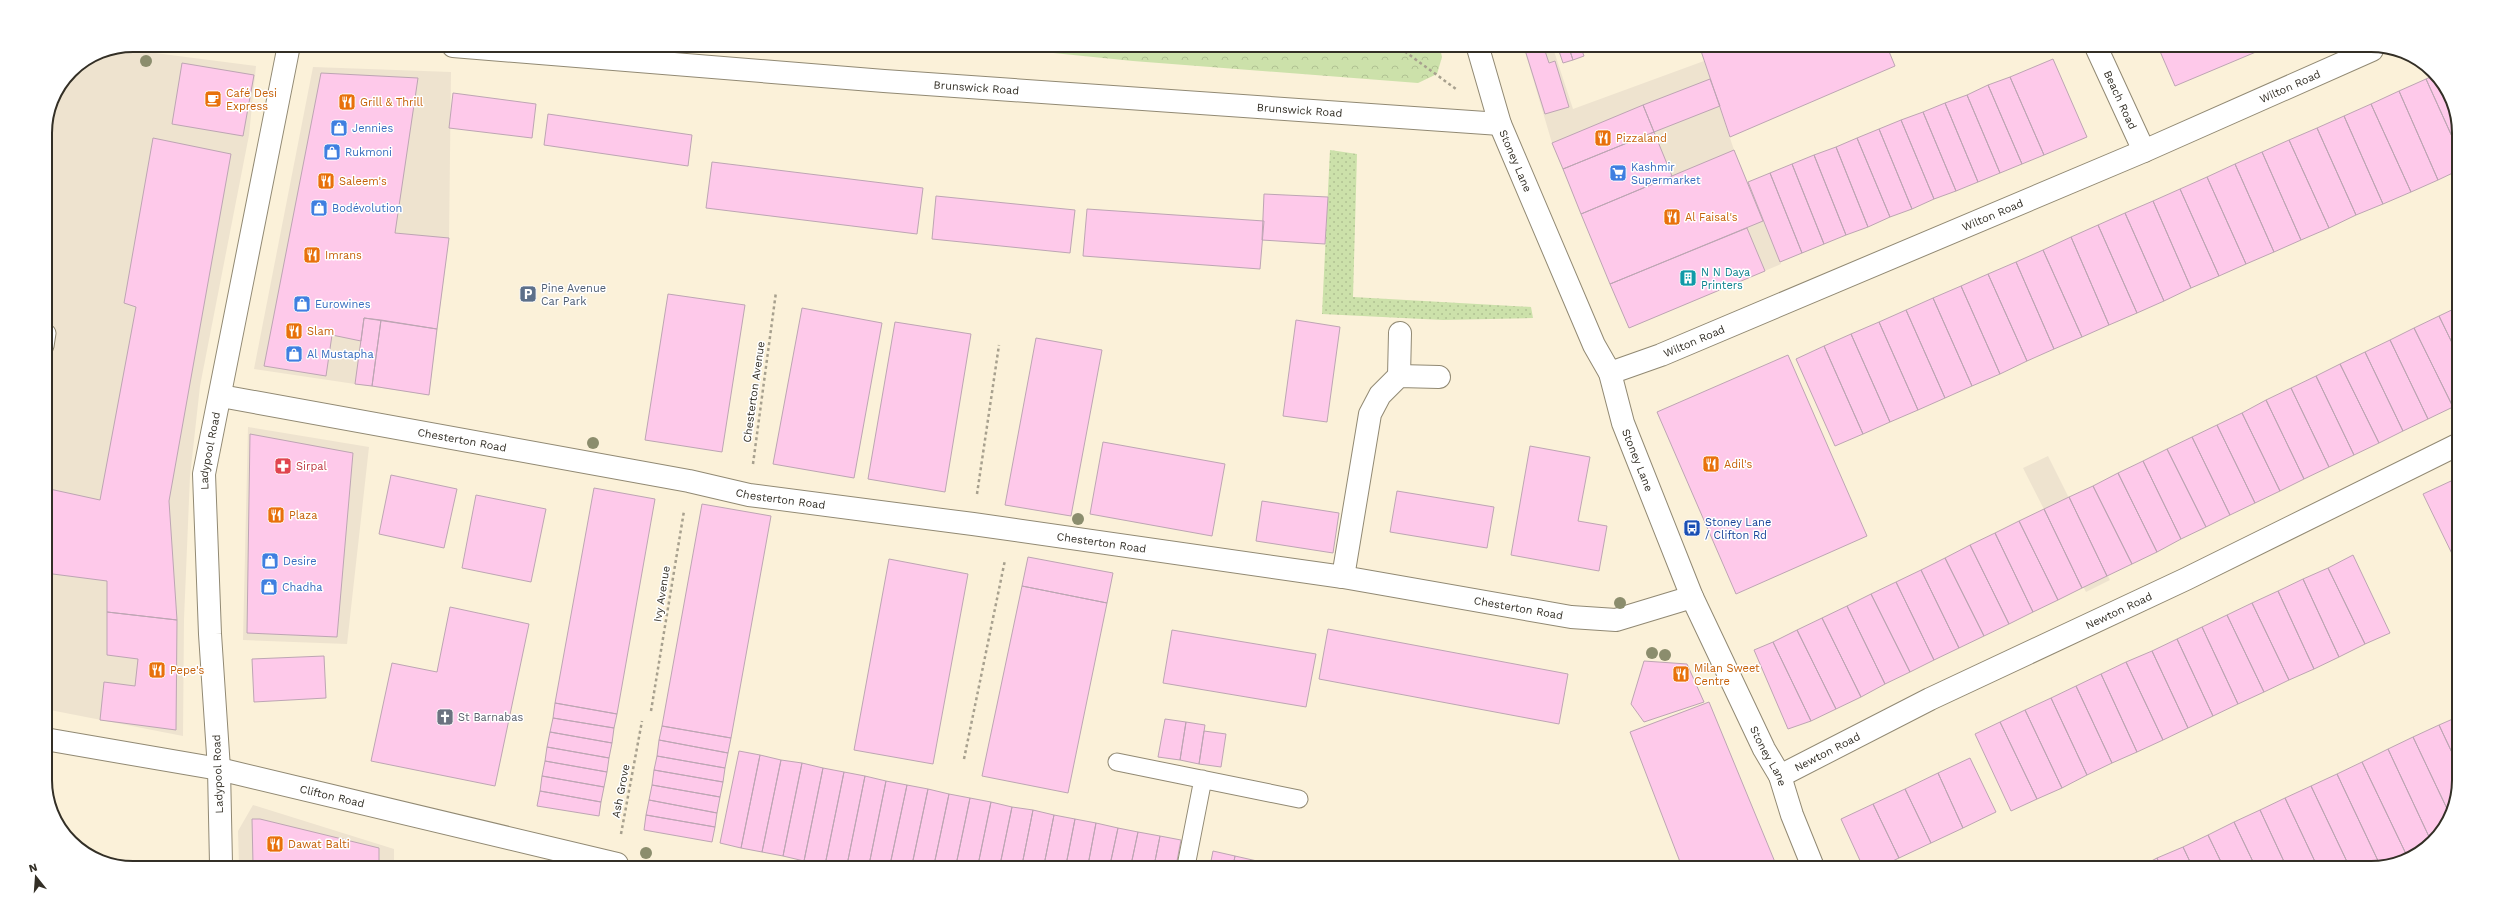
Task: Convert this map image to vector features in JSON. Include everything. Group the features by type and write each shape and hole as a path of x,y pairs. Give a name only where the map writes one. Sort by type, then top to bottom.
{"street":[{"name":"Ladypool Road","path":"221,861 219,769 210,634 204,474 221,396 288,52"},
{"name":"Brunswick Road","path":"527,52 884,81 1500,124"},
{"name":"Stoney Lane","path":"1479,52 1500,124 1594,345 1610,373 1623,423 1692,597 1764,749 1780,776 1792,815 1811,861"},
{"name":"Beach Road","path":"2098,52 2144,151"},
{"name":"Wilton Road","path":"1610,373 1661,355 2144,151 2367,52"},
{"path":"1343,577 1370,414 1380,395 1399,376 1400,333"},
{"path":"1399,376 1439,377"},
{"name":"Chesterton Road","path":"221,396 690,481 749,495 973,524 1343,577 1571,617 1616,620 1692,597"},
{"name":"Newton Road","path":"1780,776 1930,699 2186,579 2452,447"},
{"name":"Clifton Road","path":"52,740 219,769 603,861"}],"lane":[{"path":"1117,762 1299,799"},
{"path":"1187,861 1203,779"}],"path":[{"path":"1405,52 1460,92"},
{"name":"Chesterton Avenue","path":"749,495 776,292"},
{"path":"973,524 999,346"},
{"name":"Ivy Avenue","path":"651,711 690,481"},
{"path":"964,759 1011,530"},
{"name":"Ash Grove","path":"617,861 642,721"}],"shaded area":[{"path":"128,52 147,52 256,66 249,135 200,386 190,476 184,619 183,736 52,710 53,122 58,102 63,92 80,72 102,58"},
{"path":"1525,52 1554,52 1573,109 1704,61 1734,150 1781,264 1629,328 1552,143"},
{"path":"313,67 451,72 449,238 429,395 254,369"},
{"path":"248,427 369,447 347,644 243,640"},
{"path":"2048,456 2110,580 2086,592 2023,468"},
{"path":"253,805 394,849 394,861 239,861 238,831"}],"green space":[{"path":"1044,52 1441,52 1442,57 1437,74 1418,83 1133,61"},
{"path":"1330,150 1357,154 1353,297 1531,307 1533,318 1443,320 1322,314"}],"building":[{"path":"1526,52 1545,52 1549,63 1555,61 1569,107 1545,114"},
{"path":"1559,52 1570,52 1573,60 1563,63"},
{"path":"1570,52 1582,52 1584,56 1573,60"},
{"path":"1701,52 1889,52 1895,66 1730,137"},
{"path":"2160,52 2256,52 2175,86"},
{"path":"2053,59 2087,137 2044,155 2010,77"},
{"name":"Café Desi Express","path":"182,63 254,75 243,136 172,124"},
{"path":"321,73 418,78 395,233 449,238 437,329 364,318 361,341 332,335 326,376 264,366"},
{"path":"2010,77 2044,155 2022,164 1988,85"},
{"path":"2429,78 2444,97 2448,107 2452,137 2426,79"},
{"path":"1710,79 1720,106 1654,132 1643,105"},
{"path":"2426,79 2452,137 2452,173 2438,180 2399,91"},
{"path":"1988,85 2022,164 2000,173 1967,95"},
{"path":"2399,91 2438,180 2411,192 2371,104"},
{"path":"453,93 536,104 532,138 449,128"},
{"path":"1967,95 2000,173 1978,182 1945,103"},
{"path":"1945,103 1978,182 1956,191 1923,112"},
{"path":"2371,104 2411,192 2383,204 2344,116"},
{"name":"Pizzaland","path":"1643,105 1654,132 1563,169 1552,143"},
{"path":"1923,112 1956,191 1934,199 1901,120"},
{"path":"548,114 692,135 688,166 544,145"},
{"path":"2344,116 2383,204 2356,215 2317,128"},
{"path":"1901,120 1934,199 1912,209 1879,129"},
{"path":"2317,128 2356,215 2329,228 2289,140"},
{"path":"1879,129 1912,209 1890,217 1857,138"},
{"name":"Kashmir Supermarket","path":"1654,132 1672,176 1581,214 1563,169"},
{"path":"153,138 231,154 169,501 177,620 107,612 107,581 52,574 52,490 100,500 136,307 124,303"},
{"path":"1857,138 1890,217 1868,227 1836,147"},
{"path":"2289,140 2329,228 2301,240 2262,152"},
{"path":"1836,147 1868,227 1846,235 1814,155"},
{"name":"Al Faisal's","path":"1734,150 1763,221 1610,284 1581,214"},
{"path":"2262,152 2301,240 2274,252 2235,164"},
{"path":"1814,155 1846,235 1824,244 1792,164"},
{"path":"712,162 923,188 917,234 706,208"},
{"path":"1792,164 1824,244 1802,253 1770,173"},
{"path":"2235,164 2274,252 2246,264 2207,177"},
{"path":"1770,173 1802,253 1780,262 1748,182"},
{"path":"2207,177 2246,264 2219,276 2180,189"},
{"path":"2180,189 2219,276 2191,288 2153,201"},
{"path":"1264,194 1328,197 1325,244 1262,240"},
{"path":"936,196 1075,210 1070,253 932,239"},
{"path":"2153,201 2191,288 2164,301 2125,213"},
{"path":"1087,209 1264,221 1260,269 1083,256"},
{"path":"2125,213 2164,301 2137,313 2098,225"},
{"path":"2098,225 2137,313 2109,325 2071,237"},
{"name":"N N Daya Printers","path":"1747,228 1765,271 1629,328 1610,284"},
{"path":"2071,237 2109,325 2082,337 2043,250"},
{"path":"2043,250 2082,337 2054,349 2016,262"},
{"path":"2016,262 2054,349 2027,361 1988,274"},
{"path":"1988,274 2027,361 2000,374 1961,286"},
{"path":"1961,286 2000,374 1972,386 1933,298"},
{"path":"668,294 745,305 722,452 645,440"},
{"path":"1933,298 1972,386 1945,398 1906,310"},
{"path":"802,308 882,323 854,478 773,464"},
{"path":"1906,310 1945,398 1918,410 1879,322"},
{"path":"2452,310 2452,343 2439,316"},
{"path":"2439,316 2452,343 2452,405 2414,328"},
{"path":"364,318 381,320 372,386 355,384"},
{"path":"381,320 437,329 429,395 372,386"},
{"path":"1296,320 1340,327 1327,422 1283,416"},
{"path":"895,322 971,334 945,492 868,479"},
{"path":"1879,322 1918,410 1890,422 1851,334"},
{"path":"2414,328 2452,407 2428,419 2390,340"},
{"path":"1851,334 1890,422 1863,434 1824,346"},
{"path":"1036,338 1102,350 1071,516 1005,505"},
{"path":"2390,340 2428,419 2403,431 2365,352"},
{"path":"1824,346 1863,434 1835,446 1796,359"},
{"path":"2365,352 2403,431 2379,443 2340,364"},
{"path":"1788,355 1867,536 1736,594 1657,412"},
{"path":"2340,364 2379,443 2354,455 2316,376"},
{"path":"2316,376 2354,455 2329,467 2291,388"},
{"path":"2291,388 2329,467 2304,479 2266,400"},
{"path":"2266,400 2304,479 2280,491 2242,413"},
{"path":"2242,413 2280,491 2255,503 2217,425"},
{"path":"2217,425 2255,503 2230,515 2192,437"},
{"path":"250,434 353,453 337,637 247,633"},
{"path":"2192,437 2230,515 2206,527 2167,449"},
{"path":"1103,442 1225,464 1212,536 1090,514"},
{"path":"1530,446 1590,457 1578,521 1607,526 1599,571 1511,555"},
{"path":"2167,449 2206,527 2181,539 2143,461"},
{"path":"2143,461 2181,539 2157,552 2118,473"},
{"path":"2118,473 2157,552 2132,564 2093,486"},
{"path":"391,475 457,489 444,548 379,534"},
{"path":"2451,481 2452,554 2423,494"},
{"path":"2093,486 2132,564 2107,576 2069,497"},
{"path":"594,488 655,499 617,714 555,703"},
{"path":"1397,491 1494,507 1487,548 1390,532"},
{"path":"476,495 546,509 531,582 462,568"},
{"path":"2069,497 2107,576 2082,588 2044,509"},
{"path":"1262,501 1339,513 1333,553 1256,541"},
{"path":"702,504 771,516 731,738 662,726"},
{"path":"2044,509 2082,588 2058,600 2019,521"},
{"path":"2019,521 2058,600 2033,612 1995,533"},
{"path":"1995,533 2033,612 2009,624 1970,545"},
{"path":"1970,545 2009,624 1984,636 1945,558"},
{"path":"2353,555 2390,633 2365,644 2328,568"},
{"path":"1028,557 1113,573 1107,603 1022,586"},
{"path":"1945,558 1984,636 1959,648 1921,570"},
{"path":"889,559 968,574 933,764 854,750"},
{"path":"2328,568 2365,644 2339,657 2303,579"},
{"path":"1921,570 1959,648 1934,660 1896,582"},
{"path":"2303,579 2339,657 2314,669 2278,591"},
{"path":"1896,582 1934,660 1910,672 1871,594"},
{"path":"1022,586 1107,603 1068,793 982,776"},
{"path":"2278,591 2314,669 2289,680 2252,603"},
{"path":"1871,594 1910,672 1885,684 1847,606"},
{"path":"2252,603 2289,680 2264,692 2227,615"},
{"path":"1847,606 1885,684 1861,697 1822,618"},
{"name":"St Barnabas","path":"450,607 529,624 495,786 371,761 392,663 437,672"},
{"name":"Pepe's","path":"107,612 177,620 176,730 100,720 104,682 135,686 138,659 107,655"},
{"path":"2227,615 2264,692 2238,704 2202,627"},
{"path":"1822,618 1861,697 1836,709 1797,630"},
{"path":"2202,627 2238,704 2213,716 2177,639"},
{"path":"1328,629 1568,674 1559,724 1319,679"},
{"path":"1172,630 1316,654 1306,707 1163,683"},
{"path":"1797,630 1836,709 1811,721 1773,642"},
{"path":"2177,639 2213,716 2188,728 2152,651"},
{"path":"1773,642 1811,721 1788,729 1754,650"},
{"path":"2152,651 2188,728 2163,740 2126,662"},
{"path":"324,656 326,698 254,702 252,659"},
{"path":"1644,661 1687,664 1704,702 1644,722 1631,704"},
{"path":"2126,662 2163,740 2137,752 2101,674"},
{"path":"2101,674 2137,752 2112,763 2076,686"},
{"path":"2076,686 2112,763 2087,775 2051,698"},
{"path":"2051,698 2087,775 2062,788 2025,710"},
{"path":"1709,702 1775,861 1680,861 1630,732"},
{"path":"555,703 617,714 614,728 553,718"},
{"path":"2025,710 2062,788 2037,799 2000,722"},
{"path":"553,718 614,728 612,743 550,732"},
{"path":"1165,719 1186,722 1180,760 1158,757"},
{"path":"2452,719 2452,753 2439,725"},
{"path":"1186,722 1205,725 1199,764 1180,760"},
{"path":"2000,722 2037,799 2011,811 1975,734"},
{"path":"2439,725 2452,753 2452,780 2447,809 2413,737"},
{"path":"662,726 731,738 728,753 659,740"},
{"path":"1204,731 1226,734 1221,767 1199,764"},
{"path":"550,732 612,743 609,758 547,747"},
{"path":"2413,737 2447,809 2444,816 2429,836 2388,749"},
{"path":"659,740 728,753 725,768 657,756"},
{"path":"547,747 609,758 607,772 545,761"},
{"path":"2388,749 2429,836 2407,853 2406,853 2362,762"},
{"path":"739,751 760,755 741,848 720,843"},
{"path":"760,755 781,760 762,852 741,848"},
{"path":"657,756 725,768 723,782 654,770"},
{"path":"1970,758 1996,812 1963,828 1938,773"},
{"path":"781,760 802,763 783,856 762,852"},
{"path":"545,761 607,772 604,787 542,776"},
{"path":"2362,762 2406,853 2397,857 2378,860 2337,774"},
{"path":"802,763 823,768 804,861 783,856"},
{"path":"823,768 844,772 826,861 804,861"},
{"path":"654,770 723,782 720,797 652,785"},
{"path":"844,772 865,776 848,861 826,861"},
{"path":"1938,773 1963,828 1931,843 1905,789"},
{"path":"2337,774 2378,860 2347,861 2311,786"},
{"path":"542,776 604,787 601,802 540,791"},
{"path":"865,776 886,781 870,861 848,861"},
{"path":"886,781 907,785 891,861 870,861"},
{"path":"652,785 720,797 717,813 649,800"},
{"path":"907,785 928,789 913,861 891,861"},
{"path":"2311,786 2347,861 2315,861 2285,798"},
{"path":"928,789 949,794 935,861 913,861"},
{"path":"1905,789 1931,843 1899,858 1873,804"},
{"path":"540,791 601,802 599,816 537,806"},
{"path":"949,794 970,798 957,861 935,861"},
{"path":"970,798 991,802 979,861 957,861"},
{"path":"2285,798 2315,861 2284,861 2260,810"},
{"path":"649,800 717,813 715,827 646,815"},
{"path":"991,802 1012,807 1001,861 979,861"},
{"path":"1873,804 1899,858 1893,861 1860,861 1841,819"},
{"path":"1012,807 1033,810 1023,861 1001,861"},
{"path":"1033,810 1054,815 1045,861 1023,861"},
{"path":"2260,810 2284,861 2253,861 2234,822"},
{"path":"646,815 715,827 712,842 644,830"},
{"path":"1054,815 1075,819 1067,861 1045,861"},
{"path":"252,819 260,819 379,848 379,861 253,861"},
{"path":"1075,819 1096,823 1089,861 1067,861"},
{"path":"2234,822 2253,861 2221,861 2208,835"},
{"path":"1096,823 1118,828 1111,861 1089,861"},
{"path":"1118,828 1138,832 1132,861 1111,861"},
{"path":"1138,832 1160,836 1155,861 1132,861"},
{"path":"2208,835 2221,861 2190,861 2183,847"},
{"path":"1160,836 1181,840 1177,861 1155,861"},
{"path":"2183,847 2190,861 2158,861 2157,858"},
{"path":"1213,851 1235,856 1234,861 1211,861"},
{"path":"1235,856 1257,861 1234,861"},
{"path":"2157,858 2158,861 2151,861"}],"place":[{"name":"Café Desi Express","path":"213,99"},
{"name":"Grill & Thrill","path":"347,102"},
{"name":"Jennies","path":"339,128"},
{"name":"Pizzaland","path":"1603,138"},
{"name":"Rukmoni","path":"332,152"},
{"name":"Kashmir Supermarket","path":"1618,173"},
{"name":"Saleem's","path":"326,181"},
{"name":"Bodévolution","path":"319,208"},
{"name":"Al Faisal's","path":"1672,217"},
{"name":"Imrans","path":"312,255"},
{"name":"N N Daya Printers","path":"1688,278"},
{"name":"Pine Avenue Car Park","path":"528,294"},
{"name":"Eurowines","path":"302,304"},
{"name":"Slam","path":"294,331"},
{"name":"Al Mustapha","path":"294,354"},
{"name":"Adil's","path":"1711,464"},
{"name":"Sirpal","path":"283,466"},
{"name":"Plaza","path":"276,515"},
{"name":"Stoney Lane / Clifton Rd","path":"1692,528"},
{"name":"Desire","path":"270,561"},
{"name":"Chadha","path":"269,587"},
{"name":"Pepe's","path":"157,670"},
{"name":"Milan Sweet Centre","path":"1681,674"},
{"name":"St Barnabas","path":"445,717"},
{"name":"Dawat Balti","path":"275,844"}]}
